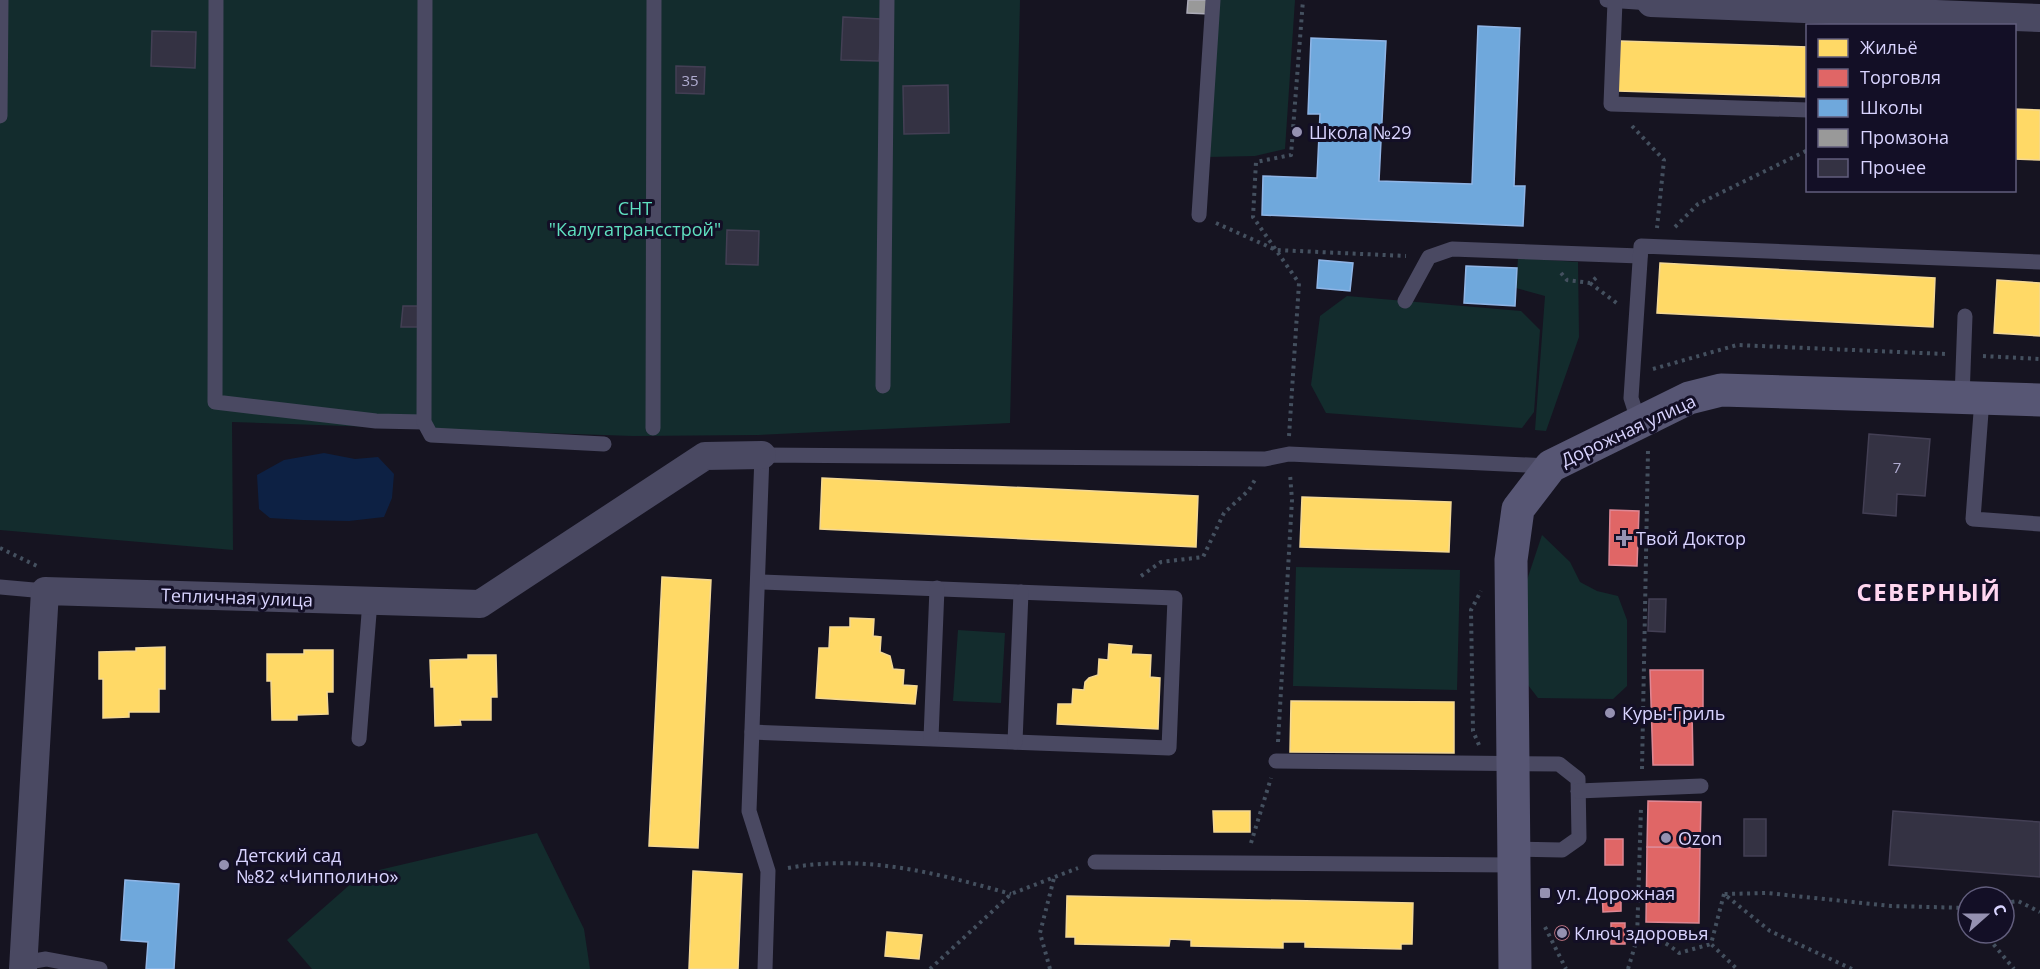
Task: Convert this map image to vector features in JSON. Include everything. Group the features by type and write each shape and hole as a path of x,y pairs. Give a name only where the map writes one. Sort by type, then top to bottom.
{"street":[{"path":"1650,2 2040,18"},
{"name":"Дорожная улица","path":"1515,969 1511,560 1518,509 1551,466 1689,399 1721,390 2040,400"},
{"name":"Тепличная улица","path":"45,591 480,604 705,456 762,455"},
{"path":"23,966 45,591"}],"lane":[{"path":"0,116 1,0"},
{"path":"216,0 215,402 376,421 424,422"},
{"path":"425,0 424,422 431,435 604,444"},
{"path":"653,428 654,0"},
{"path":"883,386 887,0"},
{"path":"1199,215 1213,0"},
{"path":"1607,0 1650,2"},
{"path":"1615,1 1611,104 1806,110"},
{"path":"1640,423 1631,398 1641,246 2040,262"},
{"path":"1405,301 1429,257 1452,249 1640,256"},
{"path":"1965,316 1964,355 1972,398 1973,519 2040,524"},
{"path":"765,969 768,871 749,812 762,455 1265,459 1288,454 1551,466"},
{"path":"752,732 1169,748 1175,598 759,582"},
{"path":"0,587 45,591"},
{"path":"931,738 937,588"},
{"path":"1015,742 1021,592"},
{"path":"359,739 370,601"},
{"path":"1095,862 1245,864 1514,857 1562,850 1579,838 1578,779 1559,764 1276,761"},
{"path":"1578,791 1701,786"},
{"path":"23,966 46,959 99,969"}],"path":[{"path":"1245,864 1276,761 1283,688 1292,500 1288,454 1299,283 1253,217 1256,162 1291,155 1304,0"},
{"path":"1611,104 1664,160 1655,247"},
{"path":"1655,247 1698,204 1806,151"},
{"path":"1199,215 1276,250 1429,257"},
{"path":"1590,283 1636,318"},
{"path":"1632,375 1737,345 2040,359"},
{"path":"1628,969 1637,939 1642,790 1649,454 1640,423"},
{"path":"1114,596 1161,562 1203,557 1224,513 1250,490 1265,459"},
{"path":"768,871 818,863 857,862 940,874 1011,894"},
{"path":"930,969 1011,894 1095,862"},
{"path":"1050,969 1040,933 1054,877"},
{"path":"1724,894 1767,893 1891,906 1956,908"},
{"path":"1711,944 1724,894"},
{"path":"1724,894 1770,931 1852,969"},
{"path":"2016,901 2040,912"},
{"path":"1544,925 1566,969"},
{"path":"1637,939 1644,937 1667,943 1678,952 1711,944"},
{"path":"1711,944 1737,969"},
{"path":"1994,945 2014,969"}],"green space":[{"name":"СНТ \"Калугатрансстрой\"","path":"0,0 1020,0 1010,423 758,435 633,436 232,422 233,550 0,530"},
{"path":"1218,0 1295,0 1285,149 1255,156 1208,157"},
{"path":"1518,258 1578,262 1579,337 1546,431 1535,430 1545,296 1516,288"},
{"path":"1347,296 1521,311 1540,330 1534,412 1522,428 1326,413 1311,385 1320,316"},
{"path":"1542,535 1570,562 1580,582 1597,591 1618,596 1627,620 1627,686 1613,699 1538,698 1528,685 1526,583"},
{"path":"1296,567 1460,570 1457,690 1293,686"},
{"path":"958,630 1005,633 1001,703 953,701"},
{"path":"537,833 584,929 590,969 312,969 287,940 362,874"}],"water":[{"path":"324,453 355,459 378,457 394,474 392,498 384,517 349,521 270,518 259,509 257,475 284,460"}],"building: Жильё":[{"path":"1620,41 1806,47 1806,97 1618,91"},
{"path":"2016,109 2040,110 2040,160 2016,159"},
{"path":"1660,263 1935,278 1933,327 1657,313"},
{"path":"1997,280 2040,283 2040,336 1994,333"},
{"path":"822,478 1198,496 1196,547 820,529"},
{"path":"1302,497 1451,502 1449,552 1300,547"},
{"path":"662,577 711,580 698,848 649,846"},
{"path":"850,618 874,619 873,636 881,637 880,652 890,656 893,669 904,670 903,685 917,686 915,704 816,698 819,648 829,648 830,627 850,627"},
{"path":"1109,644 1132,646 1131,654 1151,655 1150,677 1160,678 1158,729 1057,724 1058,704 1072,704 1073,689 1084,690 1085,682 1098,675 1099,659 1108,660"},
{"path":"165,647 165,689 159,689 159,712 129,712 129,717 103,718 103,679 99,679 99,652"},
{"path":"304,650 333,650 333,692 327,692 328,714 297,715 297,720 272,720 271,681 267,681 267,654 304,654"},
{"path":"468,655 496,655 497,697 491,697 491,720 460,720 461,725 435,726 434,687 431,687 430,660 468,659"},
{"path":"1291,701 1454,702 1454,753 1290,752"},
{"path":"1213,811 1250,811 1250,832 1214,832"},
{"path":"693,871 742,874 738,969 689,969"},
{"path":"1067,896 1413,903 1412,944 1401,944 1401,949 1305,947 1305,942 1283,942 1283,948 1191,946 1191,940 1170,939 1169,946 1075,944 1075,937 1066,937"},
{"path":"887,932 922,935 919,959 885,956"}],"building: Торговля":[{"name":"Твой Доктор","path":"1610,510 1639,511 1637,566 1609,565"},
{"path":"1650,670 1703,670 1703,708 1692,709 1693,765 1653,765"},
{"path":"1648,801 1701,802 1700,848 1647,847"},
{"path":"1605,839 1623,839 1623,865 1605,865"},
{"path":"1647,847 1700,848 1699,923 1646,922"},
{"path":"1602,890 1621,890 1621,911 1603,912"},
{"path":"1611,923 1625,923 1625,944 1611,944"},
{"name":"Ключ здоровья","path":"1559,926 1565,926 1569,933 1565,940 1559,940 1555,936 1555,930"}],"building: Школы":[{"path":"1478,26 1520,28 1514,186 1525,186 1523,226 1262,215 1263,176 1317,178 1320,114 1308,114 1311,38 1386,41 1379,181 1472,184"},
{"path":"1319,260 1353,263 1350,291 1317,288"},
{"path":"1466,266 1517,268 1515,306 1464,303"},
{"path":"125,880 179,884 174,969 146,969 148,942 121,940"}],"building: Промзона":[{"path":"1188,0 1210,0 1210,14 1187,13"}],"building: Прочее":[{"path":"843,17 881,19 879,61 841,60"},
{"path":"152,31 196,32 195,68 151,66"},
{"path":"676,66 705,67 704,94 676,93"},
{"path":"948,85 949,133 904,134 903,86"},
{"path":"727,230 759,231 758,265 726,264"},
{"path":"403,306 420,306 419,327 401,327"},
{"path":"1869,434 1930,439 1925,496 1897,494 1896,516 1863,513"},
{"path":"1649,599 1666,599 1665,632 1648,631"},
{"path":"1893,811 2040,822 2040,877 1889,865"},
{"path":"1744,819 1766,819 1766,856 1744,856"}],"place":[{"name":"Школа №29","path":"1297,132"},
{"name":"Твой Доктор","path":"1624,538"},
{"name":"Куры-Гриль","path":"1610,713"},
{"name":"Ozon","path":"1666,838"},
{"name":"Детский сад №82 «Чипполино»","path":"224,865"},
{"name":"ул. Дорожная","path":"1545,893"},
{"name":"Ключ здоровья","path":"1562,933"}],"district":[{"name":"СЕВЕРНЫЙ","path":"1929,591"}]}
